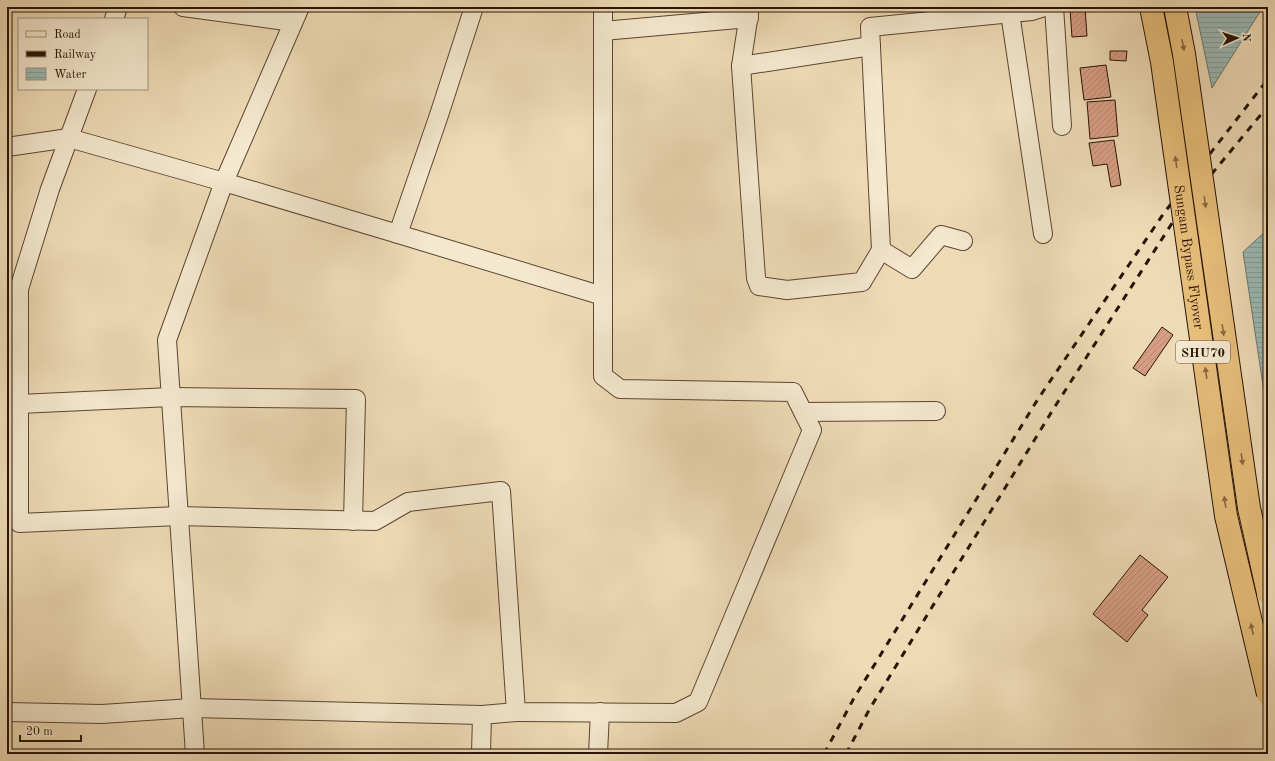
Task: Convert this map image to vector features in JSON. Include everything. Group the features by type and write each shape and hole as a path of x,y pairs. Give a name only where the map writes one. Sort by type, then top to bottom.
{"main road":[{"name":"Sungam Bypass Flyover","path":"1151,7 1162,62 1226,516 1268,694"},
{"name":"Sungam Bypass Flyover","path":"1175,7 1184,54 1249,508 1268,593"}],"street":[{"path":"114,18 118,7"},
{"path":"183,7 297,15 224,182 167,340 195,754"},
{"path":"398,234 474,7"},
{"path":"7,712 102,714 192,708 482,715 516,712 676,713 698,702 812,430 793,392 620,389 603,376 603,7"},
{"path":"603,30 749,12 741,66 756,278 759,286 787,290 862,282 881,250 870,27 919,14 1010,13 1032,11 1044,7"},
{"path":"1054,7 1062,126"},
{"path":"1010,13 1042,234"},
{"path":"741,66 871,46"},
{"path":"87,90 13,287 19,404 19,523 178,516 375,521 408,502 501,490 516,712"},
{"path":"7,147 69,138 224,182 603,296"},
{"path":"881,250 912,269 940,235 963,241"},
{"path":"19,404 171,397 356,399 353,521"},
{"path":"803,412 936,411"},
{"path":"598,754 600,712"},
{"path":"481,754 482,715"}],"water":[{"path":"1195,7 1263,7 1212,88"},
{"path":"1268,229 1268,419 1243,252"}],"building":[{"path":"1085,8 1087,36 1072,37 1070,9"},
{"path":"1110,51 1127,51 1126,61 1110,60"},
{"path":"1106,65 1111,97 1084,100 1080,68"},
{"path":"1115,100 1118,136 1090,139 1087,102"},
{"path":"1114,140 1121,185 1111,187 1107,164 1093,166 1089,143"},
{"path":"1162,327 1173,335 1145,376 1133,368"},
{"path":"1140,555 1168,577 1142,610 1148,615 1127,642 1093,614"}],"railway":[{"path":"824,754 854,698 1038,399 1164,213 1268,79"},
{"path":"846,754 869,710 1054,408 1176,217 1268,106"}]}
